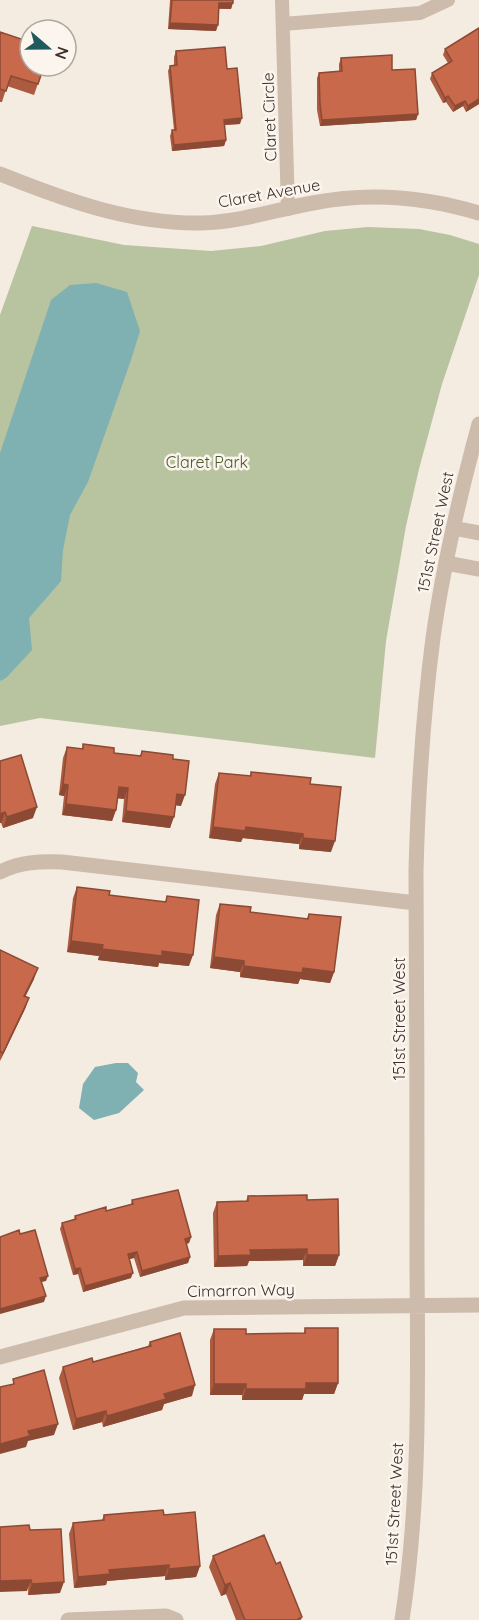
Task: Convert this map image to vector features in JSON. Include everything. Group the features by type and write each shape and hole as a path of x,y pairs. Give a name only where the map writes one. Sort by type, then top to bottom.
{"street":[{"name":"Claret Avenue","path":"0,174 97,210 149,220 228,221 341,199 395,198 450,205 479,213"},
{"name":"151st Street West","path":"402,1620 415,1488 417,807 433,637 453,528 479,423"},
{"path":"453,528 479,533"},
{"path":"446,563 479,569"},
{"path":"0,872 23,863 62,862 416,903"},
{"name":"Cimarron Way","path":"0,1358 184,1308 479,1305"},
{"path":"68,1620 166,1616 176,1620"}],"lane":[{"name":"Claret Circle","path":"282,0 288,209"},
{"path":"283,24 420,13 448,0"}],"green space":[{"name":"Claret Park","path":"32,226 124,245 211,251 261,246 325,231 368,227 419,229 479,244 479,275 442,384 406,526 386,641 375,758 40,718 0,726 0,315"}],"water":[{"path":"96,283 127,292 140,331 88,482 70,515 63,550 61,581 29,618 32,650 6,678 0,681 0,453 51,300 70,285"},
{"path":"128,1063 138,1073 136,1082 144,1090 119,1113 94,1120 79,1108 83,1084 95,1067"}],"building":[{"path":"172,0 233,0 233,3 219,3 218,25 170,23"},
{"path":"479,28 479,99 468,106 465,101 455,106 448,96 445,98 432,73 452,61 445,49"},
{"path":"0,32 18,38 18,78 40,78 38,84 11,76 6,91 0,89"},
{"path":"225,47 227,69 237,68 242,118 224,120 226,140 174,145 172,130 176,130 170,66 177,65 176,51"},
{"path":"392,55 392,70 415,69 418,114 322,120 319,73 342,71 341,58"},
{"path":"83,744 114,748 114,753 141,756 142,751 173,755 173,759 189,761 185,795 177,794 174,817 126,811 128,788 119,787 116,810 66,804 68,785 63,784 67,747 83,749"},
{"path":"21,755 37,807 7,817 5,812 0,814 0,761"},
{"path":"251,772 311,778 310,784 341,787 335,841 303,838 303,834 246,827 245,831 213,827 219,773 251,776"},
{"path":"77,887 110,891 109,895 166,902 167,896 199,900 193,955 162,951 162,956 102,949 103,945 71,941"},
{"path":"220,904 251,907 250,912 308,919 309,914 341,917 334,972 303,968 302,973 244,966 244,961 214,957"},
{"path":"0,950 38,968 24,996 29,998 3,1053 0,1051"},
{"path":"178,1190 191,1237 185,1239 190,1257 142,1271 137,1252 128,1254 133,1273 85,1286 80,1268 75,1269 62,1223 76,1219 75,1216 106,1207 106,1211 133,1204 132,1200"},
{"path":"307,1195 307,1200 338,1199 339,1255 307,1255 307,1249 250,1250 251,1255 218,1256 217,1202 248,1201 248,1196"},
{"path":"19,1230 20,1234 35,1230 48,1276 40,1278 46,1296 0,1309 0,1237"},
{"path":"305,1328 338,1328 338,1383 306,1383 306,1389 246,1389 246,1384 214,1384 214,1329 246,1329 246,1334 305,1333"},
{"path":"180,1333 195,1385 164,1394 166,1399 107,1416 106,1411 76,1419 63,1367 92,1358 93,1362 151,1346 150,1342"},
{"path":"44,1370 58,1424 28,1431 30,1436 0,1444 0,1387 14,1384 13,1379"},
{"path":"163,1510 164,1515 195,1512 200,1566 169,1569 169,1565 109,1570 110,1574 78,1577 73,1523 104,1520 104,1515"},
{"path":"29,1525 30,1530 61,1529 64,1582 32,1584 31,1580 0,1581 0,1527"},
{"path":"264,1535 276,1564 280,1562 302,1617 298,1620 245,1620 230,1583 225,1585 213,1556"}]}
